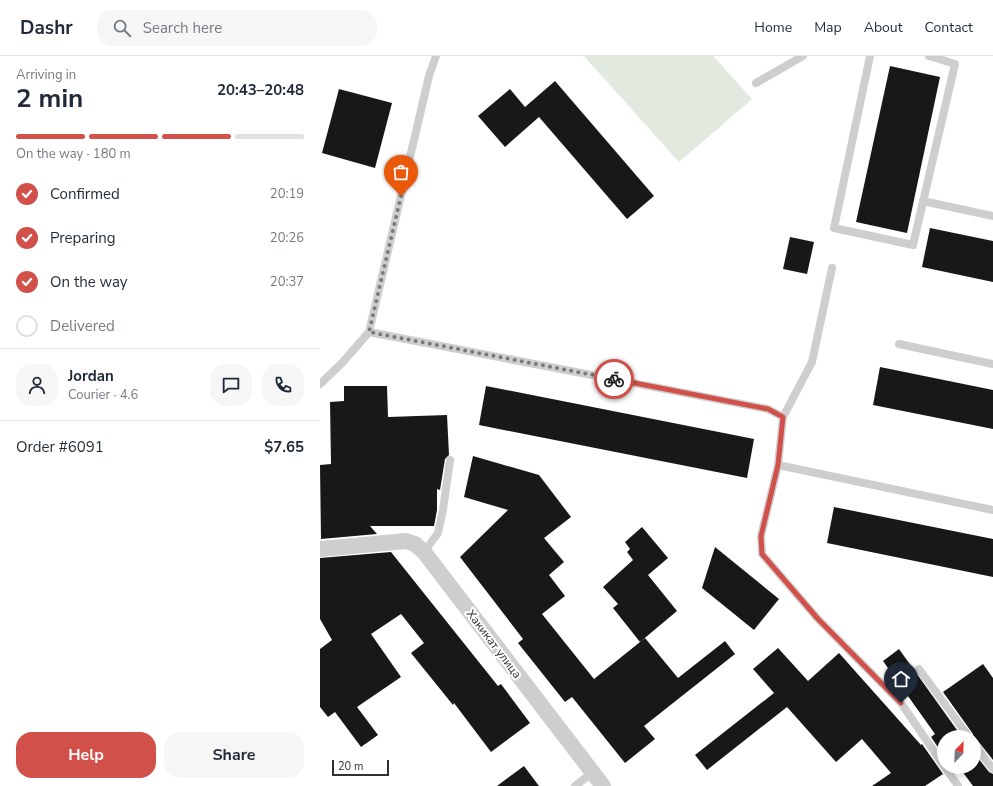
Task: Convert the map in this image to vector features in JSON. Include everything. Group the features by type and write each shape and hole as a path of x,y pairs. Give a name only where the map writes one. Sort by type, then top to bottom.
{"street":[{"name":"Хакикат улица","path":"320,549 406,541 415,544 424,552 603,786"}],"lane":[{"path":"320,384 342,363 369,332 427,84 436,56"},
{"path":"756,83 803,56"},
{"path":"870,56 834,228 913,245 954,64 928,56"},
{"path":"923,200 993,216"},
{"path":"832,268 812,362 783,417 778,465 761,536 762,554 818,619 901,703 937,756"},
{"path":"369,332 768,409 783,417"},
{"path":"899,344 993,364"},
{"path":"424,552 438,533 443,510 450,460"},
{"path":"778,465 993,510"},
{"path":"919,669 964,730"},
{"path":"981,753 993,769"},
{"path":"575,786 592,773"},
{"path":"950,774 958,786"}],"shaded area":[{"path":"584,56 713,56 752,99 679,162"}],"building":[{"path":"890,66 940,77 907,233 856,222"},
{"path":"555,81 654,196 627,219 539,117 505,147 478,116 510,89 525,107"},
{"path":"339,89 392,103 375,168 322,153"},
{"path":"930,228 993,241 993,282 922,267"},
{"path":"790,237 814,242 807,274 783,269"},
{"path":"880,367 993,390 993,429 873,405"},
{"path":"344,386 387,386 388,417 447,415 449,455 445,459 440,490 437,489 437,510 434,526 370,526 377,534 321,539 320,465 331,464 330,402 344,401"},
{"path":"486,386 754,439 747,478 479,425"},
{"path":"473,456 539,475 571,517 544,538 564,562 549,575 565,596 542,614 594,679 645,638 678,678 725,641 735,654 644,726 655,739 625,763 572,697 565,702 518,643 523,639 460,557 508,510 464,497"},
{"path":"834,507 993,539 993,577 827,543"},
{"path":"642,527 668,558 648,575 677,611 640,642 613,608 618,604 603,587 633,560 627,552 630,549 625,542"},
{"path":"715,547 779,599 754,630 702,588"},
{"path":"391,552 498,686 501,684 530,723 491,752 454,703 453,705 411,653 424,643 401,614 371,634 401,677 357,707 378,735 361,747 335,712 328,717 320,707 320,649 332,640 320,619 320,558"},
{"path":"778,648 808,681 839,653 921,745 922,744 937,765 937,774 943,774 925,786 872,786 891,773 862,739 836,762 787,707 707,770 695,755 774,693 753,669"},
{"path":"899,649 957,730 937,730 937,746 931,737 935,734 883,661"},
{"path":"983,664 993,678 993,760 981,745 981,730 970,730 943,692"},
{"path":"981,762 989,772 993,774 993,786 973,786 964,774 981,774"},
{"path":"524,766 539,786 497,786"}],"way so far":[{"path":"401,196 369,332 614,379"}],"route":[{"path":"614,379 768,409 783,417 778,465 761,536 762,554 818,619 901,703"}]}
